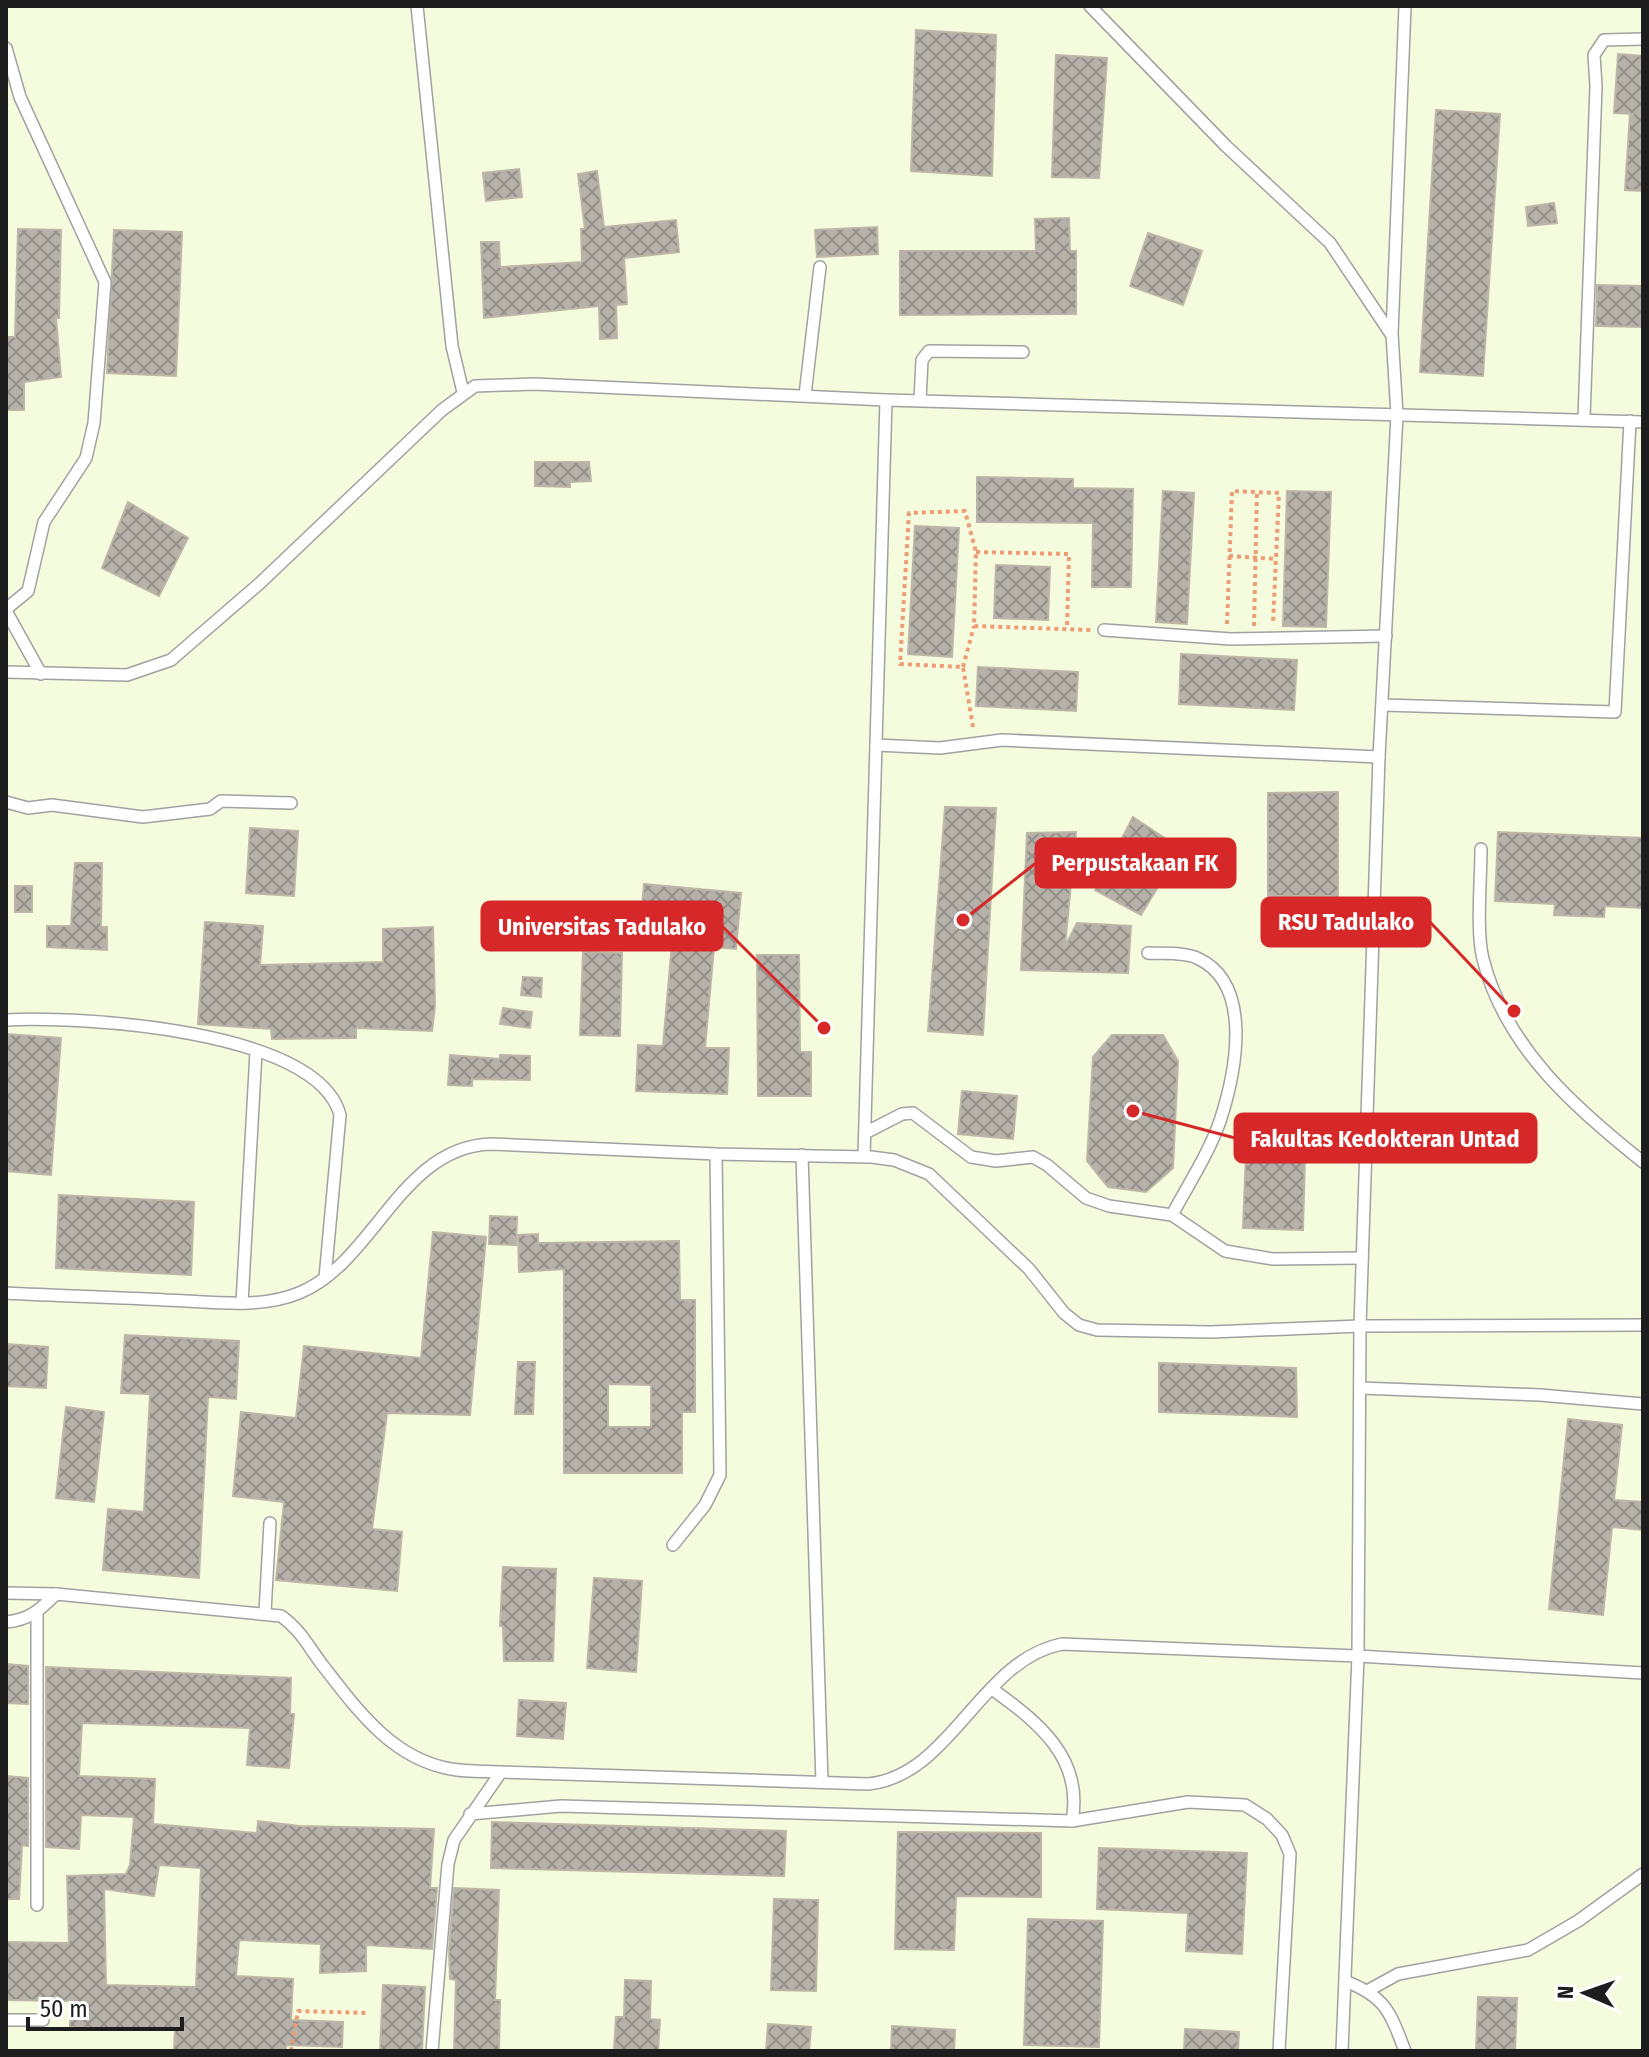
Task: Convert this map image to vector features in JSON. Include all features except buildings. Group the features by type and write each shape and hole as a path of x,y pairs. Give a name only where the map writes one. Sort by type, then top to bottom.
{"lane":[{"path":"417,6 452,346 463,392"},
{"path":"1090,6 1226,146 1330,243 1392,334"},
{"path":"1342,2051 1358,1656 1362,1258 1379,757 1397,415 1392,334 1405,6"},
{"path":"1584,418 1596,86 1594,55 1604,40 1643,39"},
{"path":"6,48 20,97 105,282 94,423 86,458 44,522 28,591 6,610 41,674"},
{"path":"805,395 820,267"},
{"path":"920,400 922,360 929,351 1023,352"},
{"path":"6,672 127,675 171,660 259,584 463,392 493,384 886,400 1643,422"},
{"path":"864,1156 886,400"},
{"path":"1383,705 1615,712 1630,421"},
{"path":"1104,630 1226,639 1386,636"},
{"path":"876,745 975,746 1002,740 1379,757"},
{"path":"6,802 28,808 52,805 143,817 210,809 221,801 291,803"},
{"path":"1481,849 1482,957 1503,1012 1537,1066 1616,1144 1643,1162"},
{"path":"1148,953 1196,956 1205,963 1228,987 1235,1022 1233,1071 1219,1124 1172,1215"},
{"path":"6,1020 53,1017 144,1024 244,1046 303,1071 337,1102 340,1115 325,1279"},
{"path":"242,1303 256,1052"},
{"path":"865,1133 902,1114 913,1113 971,1157 996,1161 1033,1157 1086,1198 1109,1206 1172,1215 1225,1251 1273,1259 1362,1258"},
{"path":"6,1293 242,1303 285,1299 325,1279 439,1158 455,1150 491,1144 716,1154 864,1156 894,1160 929,1174 1029,1269 1064,1313 1079,1325 1097,1330 1211,1332 1360,1326 1643,1325"},
{"path":"673,1545 705,1505 720,1475 716,1154"},
{"path":"802,1155 822,1782"},
{"path":"1361,1388 1540,1395 1643,1404"},
{"path":"265,1612 270,1523"},
{"path":"6,1593 56,1594 265,1612 281,1616 297,1627 323,1666 379,1733 394,1745 413,1756 451,1769 501,1772 890,1782 912,1769 992,1689 1026,1660 1045,1648 1062,1644 1358,1656 1643,1673"},
{"path":"6,1622 21,1621 37,1614 56,1594"},
{"path":"37,1614 37,1905"},
{"path":"992,1689 1048,1733 1068,1768 1075,1804 1072,1821"},
{"path":"432,2051 448,1864 454,1840 501,1772"},
{"path":"470,1814 561,1806 1072,1821 1188,1802 1245,1805 1267,1819 1282,1835 1290,1854 1279,2051"},
{"path":"1369,1990 1398,1974 1528,1950 1578,1921 1643,1874"},
{"path":"1345,1981 1369,1990 1388,2008 1405,2051"},
{"path":"6,2020 43,2020"}],"path":[{"path":"1226,639 1232,491 1279,493 1273,638"},
{"path":"1254,639 1257,492"},
{"path":"963,667 900,664 909,513 965,511 976,552 974,626 963,667 975,746"},
{"path":"976,552 1069,554 1067,629"},
{"path":"1229,556 1276,559"},
{"path":"974,626 1104,630"},
{"path":"291,2051 298,2011 368,2013"}],"shaded area":[{"path":"6,6 1643,6 1643,2051 6,2051"}],"place":[{"name":"Perpustakaan FK","path":"963,920"},
{"name":"RSU Tadulako","path":"1514,1011"},
{"name":"Universitas Tadulako","path":"824,1028"},
{"name":"Fakultas Kedokteran Untad","path":"1133,1111"}]}
